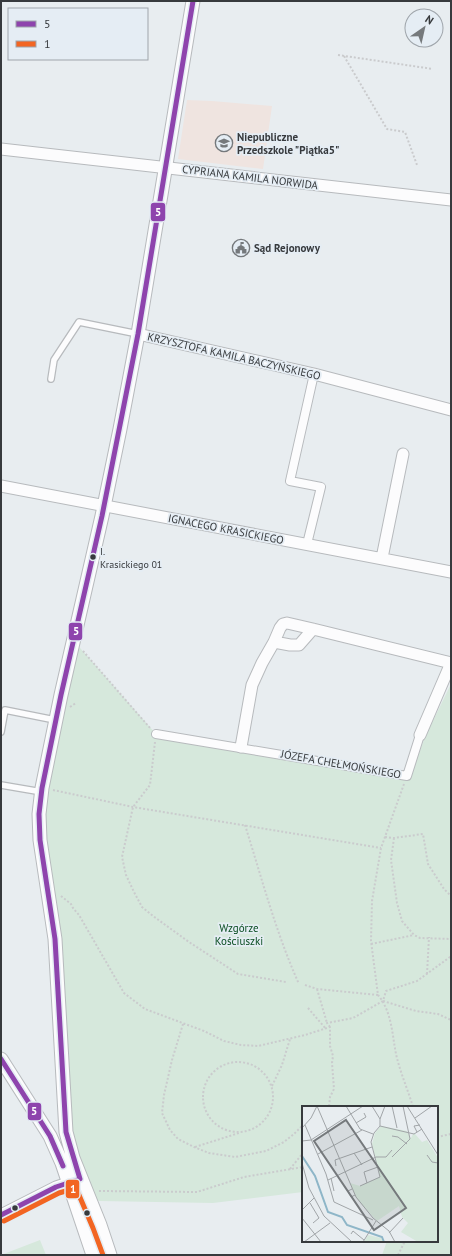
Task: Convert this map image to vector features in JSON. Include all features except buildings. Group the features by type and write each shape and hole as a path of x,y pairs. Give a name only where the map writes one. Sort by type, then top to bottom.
{"street":[{"path":"93,1255 75,1181 73,1158 66,1132 55,939 40,840 40,814 42,790 56,720 73,640 105,506 138,334 193,1"},
{"name":"CYPRIANA KAMILA NORWIDA","path":"1,149 451,200"},
{"name":"KRZYSZTOFA KAMILA BACZYŃSKIEGO","path":"138,334 314,374 451,410"},
{"path":"307,544 321,487 290,481 314,374"},
{"path":"382,558 403,454"},
{"name":"IGNACEGO KRASICKIEGO","path":"1,486 451,572"},
{"path":"241,747 252,686 262,663 283,624 287,623 313,629 451,663"},
{"path":"274,642 299,645 313,629"},
{"name":"JÓZEFA CHEŁMOŃSKIEGO","path":"156,734 241,747 407,776 420,735 451,663"},
{"path":"1,1059 50,1136 62,1163 87,1194 100,1225 110,1255"},
{"path":"50,1136 53,1139 59,1140 66,1132"},
{"path":"1,1214 56,1187 75,1181"}],"lane":[{"name":"KRZYSZTOFA KAMILA BACZYŃSKIEGO","path":"51,379 54,360 79,322 138,334"},
{"path":"1,732 3,709 56,720"},
{"path":"1,785 42,790"}],"path":[{"path":"338,55 433,69"},
{"path":"344,56 388,129 405,132 417,165"},
{"path":"73,640 156,734 150,785 133,807 122,857 126,875 142,907 189,942 238,974 286,982"},
{"path":"407,776 381,848 372,901 371,944 378,995 383,1001 391,1024 396,1055 413,1106"},
{"path":"42,790 133,807 381,848"},
{"path":"245,825 288,960 299,984"},
{"path":"385,837 394,838 423,834 428,864 444,890 451,896"},
{"path":"394,838 391,860 397,903 402,921 414,935 420,938 451,939"},
{"path":"58,894 71,904 79,915 124,993 145,1009 204,1031 224,1041 241,1045 258,1046 330,1027"},
{"path":"371,944 414,935"},
{"path":"426,974 429,938"},
{"path":"328,1023 354,1018 383,1001 386,992 417,980 451,957"},
{"path":"305,985 317,989 378,995"},
{"path":"317,989 330,1027 330,1046 333,1056 332,1063 334,1089 330,1097 329,1106"},
{"path":"383,1001 416,1012 438,1014 451,1020"},
{"path":"308,1008 326,1029"},
{"path":"183,1024 172,1060 162,1113 170,1130 178,1139 209,1152 234,1156 266,1151 284,1142 302,1126"},
{"path":"272,1086 282,1065 290,1038"},
{"path":"194,1147 243,1133 264,1123 268,1116 274,1102 272,1086 263,1071 247,1063 230,1063 221,1066 208,1078 203,1095 204,1104 208,1116 217,1126 225,1130 243,1133"},
{"path":"438,1137 451,1134"},
{"path":"290,1169 302,1154"},
{"path":"87,1194 94,1191 197,1192 244,1177 302,1167"},
{"path":"398,1255 405,1242"}],"shaded area":[{"name":"Niepubliczne Przedszkole \"Piątka5\"","path":"187,100 272,106 263,169 178,159"}],"green space":[{"name":"Wzgórze Kościuszki","path":"73,640 156,734 407,776 414,767 425,737 451,684 451,1255 382,1255 387,1242 438,1242 438,1106 302,1106 302,1192 213,1203 99,1201 87,1194 73,1137 40,840"},
{"path":"84,1197 106,1255 98,1255 79,1199"},
{"path":"40,1240 46,1255 1,1255"}],"transit line":[{"name":"5","path":"1,1215 56,1187 80,1179 66,1132 55,939 40,840 39,814 42,788 61,695 102,516 138,334 193,1"},
{"name":"5","path":"1,1059 50,1136 63,1166"},
{"name":"1","path":"4,1221 59,1193 76,1188 103,1255"}],"place":[{"name":"Niepubliczne Przedszkole \"Piątka5\"","path":"224,143"},
{"name":"Sąd Rejonowy","path":"241,248"},
{"name":"I. Krasickiego 01","path":"93,557"}]}
